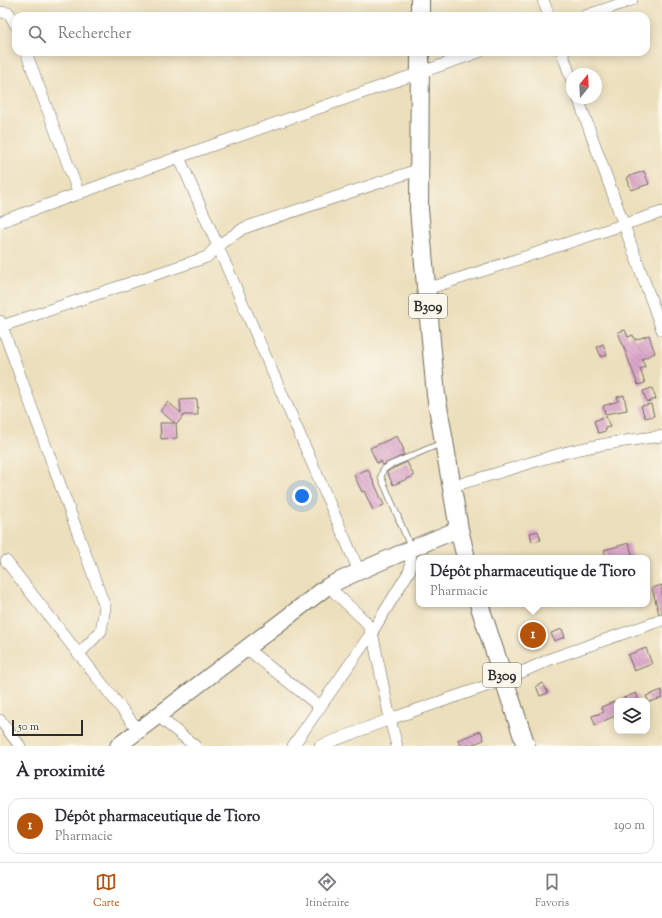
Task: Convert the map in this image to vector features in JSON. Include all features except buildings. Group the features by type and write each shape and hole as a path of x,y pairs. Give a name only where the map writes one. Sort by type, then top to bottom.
{"main road":[{"path":"420,0 420,12"},
{"name":"B309","path":"420,56 420,209 436,395 459,529 465,555"},
{"path":"118,746 328,586 411,548 459,529"},
{"name":"B309","path":"480,607 526,746"}],"street":[{"path":"543,0 548,12"},
{"path":"597,12 632,0"},
{"path":"0,12 9,13 12,19"},
{"path":"27,56 79,194"},
{"path":"0,222 179,157 467,56"},
{"path":"563,56 568,68"},
{"path":"580,104 662,330"},
{"path":"179,157 359,571"},
{"path":"79,654 101,631 106,607 1,324 207,256 217,246 244,228 420,169"},
{"path":"427,289 662,212"},
{"path":"452,486 481,479 560,454 595,445 662,436"},
{"path":"293,746 372,632 410,570 411,548"},
{"path":"6,561 139,730"},
{"path":"328,586 365,621 372,632 397,746"},
{"path":"320,746 390,719 504,680 553,658 662,620"},
{"path":"246,648 320,707"},
{"path":"158,716 195,746"},
{"path":"0,720 20,746"}],"lane":[{"path":"411,548 381,477 383,470 390,465 444,442"}],"place":[{"name":"Dépôt pharmaceutique de Tioro","path":"533,635"}]}
